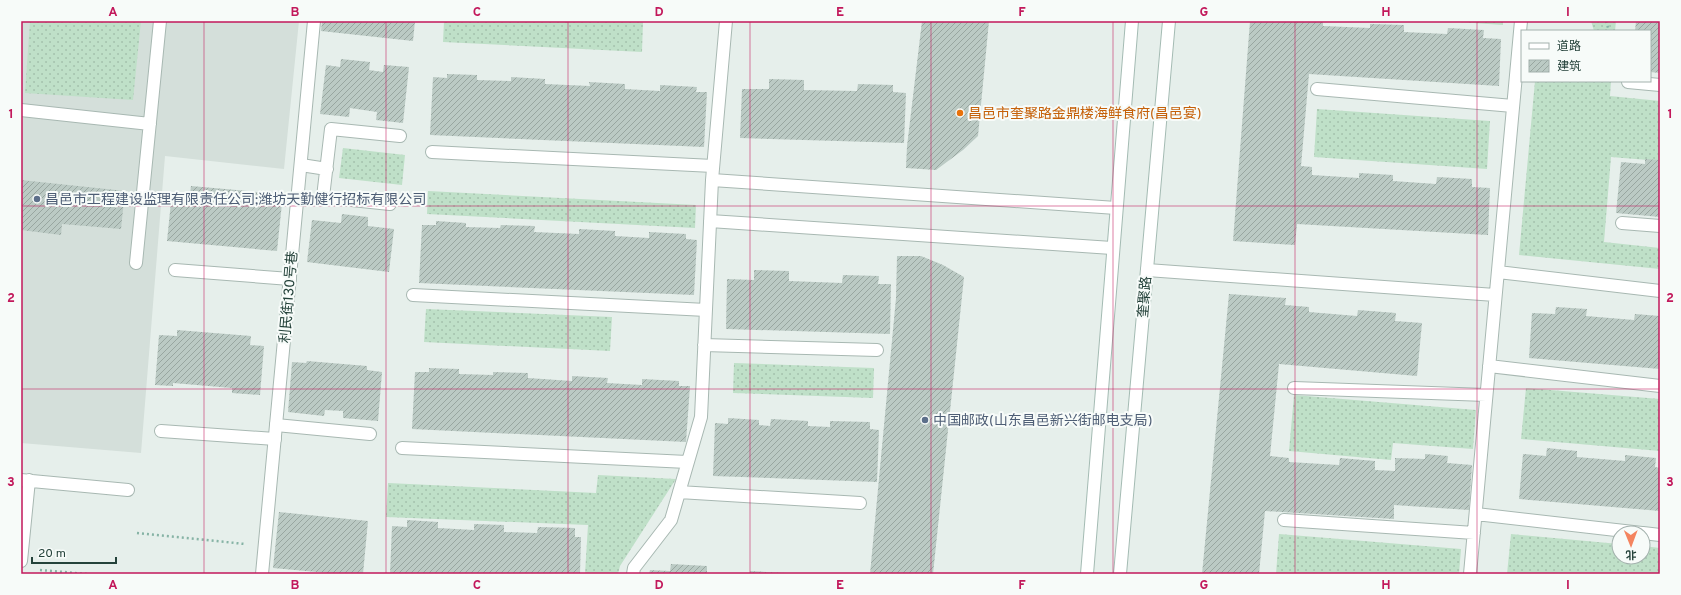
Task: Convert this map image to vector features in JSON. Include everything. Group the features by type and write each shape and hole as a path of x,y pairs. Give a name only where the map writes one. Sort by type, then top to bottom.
{"main road":[{"path":"136,263 160,21"},
{"name":"利民街130号巷","path":"262,574 314,21"},
{"path":"633,574 634,568 671,520 701,417 712,180 726,21"},
{"path":"1088,574 1112,248 1132,21"},
{"name":"奎聚路","path":"1120,574 1169,21"},
{"path":"1470,574 1521,21"},
{"path":"1628,82 1660,85"},
{"path":"1317,89 1513,106"},
{"path":"21,110 150,124"},
{"path":"390,204 323,197 331,129 400,136"},
{"path":"432,152 713,166"},
{"path":"301,165 327,169"},
{"path":"712,180 1116,208"},
{"path":"710,221 1112,248"},
{"path":"1622,223 1660,226"},
{"path":"175,270 290,279"},
{"path":"1147,270 1495,296"},
{"path":"1498,272 1660,291"},
{"path":"413,295 706,310"},
{"path":"704,345 877,350"},
{"path":"1489,366 1660,386"},
{"path":"1294,388 1486,395"},
{"path":"276,425 370,434"},
{"path":"161,431 275,439"},
{"path":"402,448 688,462"},
{"path":"21,561 25,480 128,490"},
{"path":"679,492 860,503"},
{"path":"1476,514 1611,529"},
{"path":"1284,520 1474,533"}],"path":[{"path":"137,533 265,546"},
{"path":"36,570 87,574"}],"shaded area":[{"path":"21,21 299,21 284,169 165,156 141,453 21,443"}],"green space":[{"path":"30,21 141,21 133,100 25,93"},
{"path":"444,21 643,22 642,52 443,42"},
{"path":"1443,21 1503,21 1503,25"},
{"path":"1591,21 1616,21 1615,30 1594,30"},
{"path":"1535,82 1611,82 1610,96 1660,101 1660,161 1611,157 1604,242 1660,248 1660,269 1519,255"},
{"path":"1317,109 1490,121 1487,169 1314,157"},
{"path":"343,148 405,155 402,185 339,178"},
{"path":"428,191 696,205 695,228 427,214"},
{"path":"426,309 612,317 610,351 424,342"},
{"path":"734,363 874,368 873,398 733,393"},
{"path":"1526,388 1660,399 1660,451 1521,439"},
{"path":"1294,395 1476,410 1473,449 1393,443 1391,460 1289,451"},
{"path":"598,475 676,479 620,566 618,574 585,574 588,525 386,517 388,483 596,493"},
{"path":"1279,534 1461,549 1459,574 1276,574"},
{"path":"1511,534 1611,543 1611,565 1651,565 1651,547 1660,548 1660,574 1507,574"}],"building":[{"path":"322,21 415,21 413,41 321,31"},
{"path":"922,21 989,21 978,136 963,150 936,170 906,168 907,146"},
{"path":"1250,21 1323,21 1323,26 1370,28 1370,24 1404,25 1404,32 1447,34 1448,28 1484,30 1483,38 1501,39 1499,86 1309,74 1301,166 1312,167 1312,175 1359,178 1359,173 1393,175 1393,181 1436,184 1437,177 1472,179 1472,187 1490,188 1488,235 1297,224 1295,245 1233,241"},
{"path":"1636,21 1660,22 1660,73 1651,72 1651,30 1635,30"},
{"path":"341,59 370,62 369,70 383,72 384,65 409,67 403,123 376,120 377,112 350,108 349,117 320,114 326,65 340,67"},
{"path":"447,74 477,75 477,80 511,81 511,77 545,79 545,84 590,86 589,82 625,84 625,89 660,91 660,85 697,87 696,92 707,92 704,147 430,135 433,77 447,78"},
{"path":"769,79 804,80 804,90 857,91 858,84 893,85 893,92 906,93 904,143 740,138 742,89 769,89"},
{"path":"1645,159 1660,160 1660,217 1616,213 1621,162 1645,164"},
{"path":"21,180 125,191 121,229 62,224 61,235 21,230"},
{"path":"191,186 269,193 268,202 282,203 277,251 167,241 172,192 190,194"},
{"path":"342,214 368,217 368,226 394,229 389,272 307,262 312,220 341,223"},
{"path":"436,221 466,223 466,227 500,228 501,225 535,226 534,232 579,234 579,229 615,231 615,236 649,238 649,232 686,234 686,239 697,240 694,295 419,283 422,225 436,225"},
{"path":"897,256 921,256 943,265 964,277 933,574 870,574 896,298"},
{"path":"754,270 789,271 789,281 842,283 843,275 879,276 878,284 891,284 890,334 726,329 727,279 754,280"},
{"path":"1229,294 1286,298 1285,305 1309,307 1309,312 1357,316 1358,310 1396,313 1395,321 1422,323 1417,376 1279,364 1270,456 1289,458 1289,462 1339,465 1340,458 1375,461 1375,470 1395,471 1395,458 1425,459 1425,454 1448,456 1447,463 1472,465 1469,510 1394,505 1394,519 1265,511 1259,574 1202,574"},
{"path":"1556,307 1587,309 1586,316 1634,320 1635,314 1660,316 1660,369 1529,358 1532,313 1555,314"},
{"path":"177,330 251,336 250,345 264,346 260,395 232,393 232,388 173,383 173,386 155,385 159,335 177,336"},
{"path":"307,361 367,366 367,370 382,372 378,421 343,418 343,411 325,410 324,416 288,412 292,362 306,363"},
{"path":"429,368 459,369 459,374 493,375 493,372 528,373 528,378 572,381 572,376 608,378 607,383 642,385 642,379 679,381 679,386 690,386 686,442 412,429 415,372 429,372"},
{"path":"728,418 759,420 759,425 770,426 771,419 808,421 808,426 830,427 830,421 870,422 870,429 879,430 877,482 713,476 715,423 728,424"},
{"path":"1547,448 1577,451 1577,457 1625,461 1625,455 1656,458 1655,467 1660,468 1660,511 1519,499 1523,454 1546,456"},
{"path":"279,512 368,521 363,574 339,574 273,568"},
{"path":"407,520 438,522 438,528 474,530 474,524 504,525 504,532 537,533 538,527 575,528 575,537 581,537 580,574 390,574 392,526 407,527"},
{"path":"671,564 707,566 707,574 649,574 650,570 670,571"},
{"path":"750,571 787,573 787,574 750,574"}],"place":[{"name":"昌邑市奎聚路金鼎楼海鲜食府(昌邑宴)","path":"960,113"},
{"name":"昌邑市工程建设监理有限责任公司;潍坊天勤健行招标有限公司","path":"37,199"},
{"name":"中国邮政(山东昌邑新兴街邮电支局)","path":"925,420"}]}
